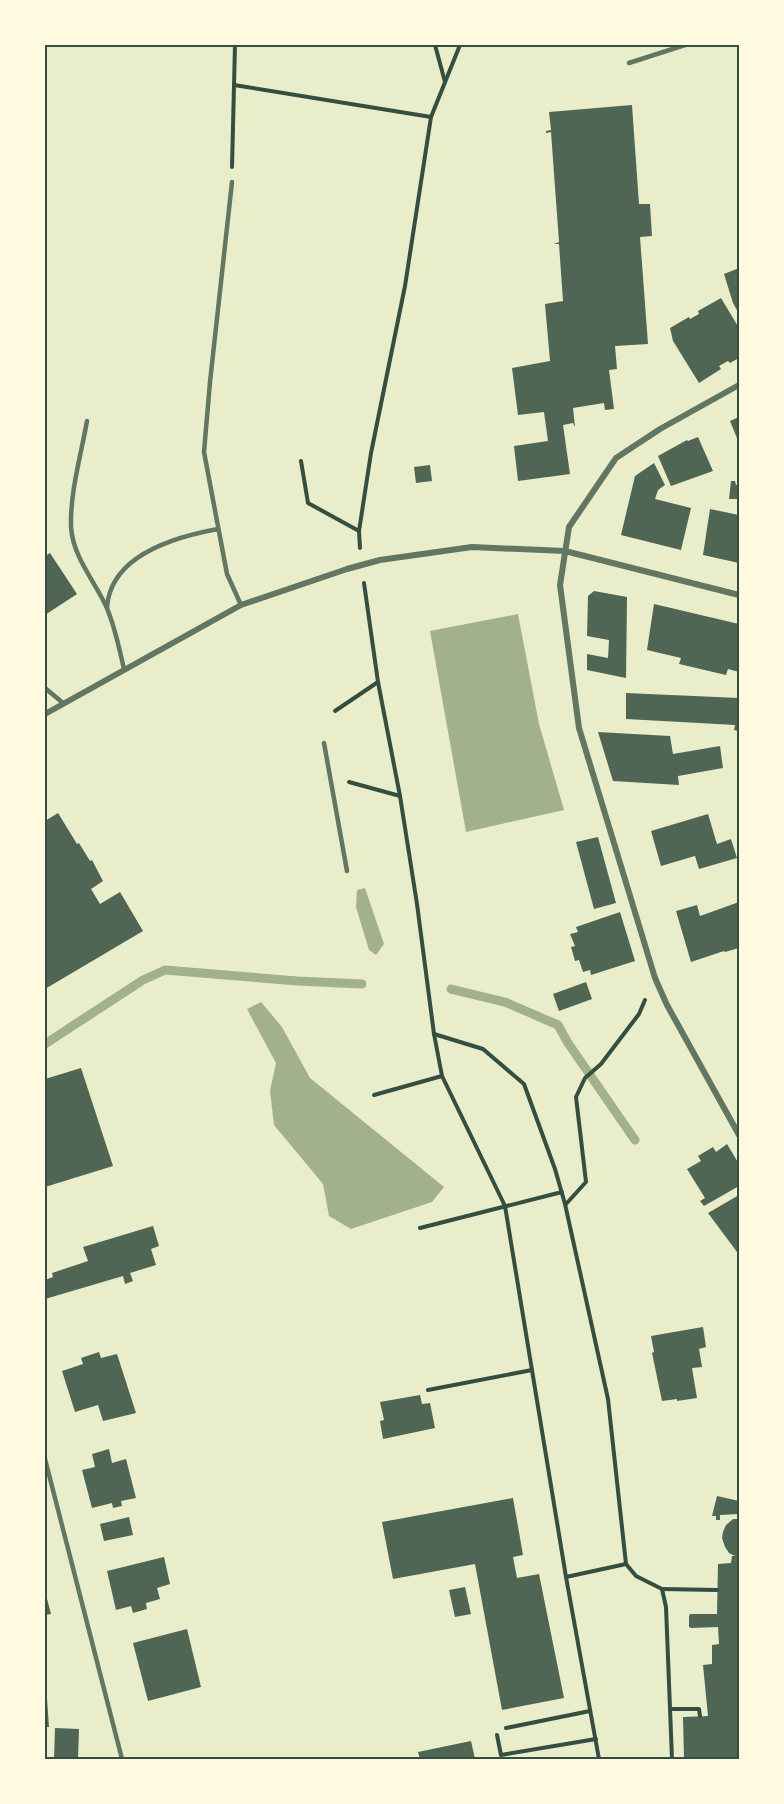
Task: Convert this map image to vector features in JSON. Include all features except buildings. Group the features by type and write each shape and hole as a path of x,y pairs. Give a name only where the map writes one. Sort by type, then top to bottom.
{"street":[{"path":"739,385 660,429 616,458 569,527 560,585 579,728 655,978 667,1005 739,1135"},
{"path":"45,714 241,605 380,560 472,547 565,551 739,595"}],"lane":[{"path":"629,63 685,45"},
{"path":"232,182 204,452 228,580 241,605"},
{"path":"87,421 73,497 71,528 79,558 107,607 124,669"},
{"path":"107,607 112,585 127,565 146,552 166,544 199,532 218,529"},
{"path":"45,688 63,703"},
{"path":"324,742 347,871"},
{"path":"45,1459 122,1759"}],"path":[{"path":"232,182 235,45"},
{"path":"435,45 445,82"},
{"path":"301,461 308,503 359,531 371,453 405,286 431,117 460,45"},
{"path":"234,86 431,117"},
{"path":"362,565 378,682 400,796 442,1076 505,1206 566,1577 599,1759"},
{"path":"335,711 378,682"},
{"path":"347,781 400,796"},
{"path":"565,1204 586,1182 576,1097 585,1078 601,1064 639,1014 655,978"},
{"path":"434,1034 483,1049 524,1084 555,1169 565,1204 608,1399 627,1564 636,1576 662,1589 717,1590"},
{"path":"374,1095 442,1076"},
{"path":"420,1228 562,1192"},
{"path":"428,1390 532,1370"},
{"path":"566,1577 627,1564"},
{"path":"662,1589 666,1607 672,1759"},
{"path":"670,1709 699,1709 700,1716"},
{"path":"506,1728 590,1711"},
{"path":"498,1735 500,1757 552,1744 596,1739"}],"shaded area":[{"path":"518,614 539,724 564,810 466,832 430,631"},
{"path":"365,888 384,944 376,955 369,950 356,907 357,890"},
{"path":"261,1002 282,1027 310,1078 444,1187 432,1202 351,1229 329,1216 323,1184 274,1125 270,1091 276,1063 247,1009"}],"waterway":[{"path":"45,1044 143,980 165,970 362,984"},
{"path":"451,989 505,1002 558,1025 635,1140"}]}
